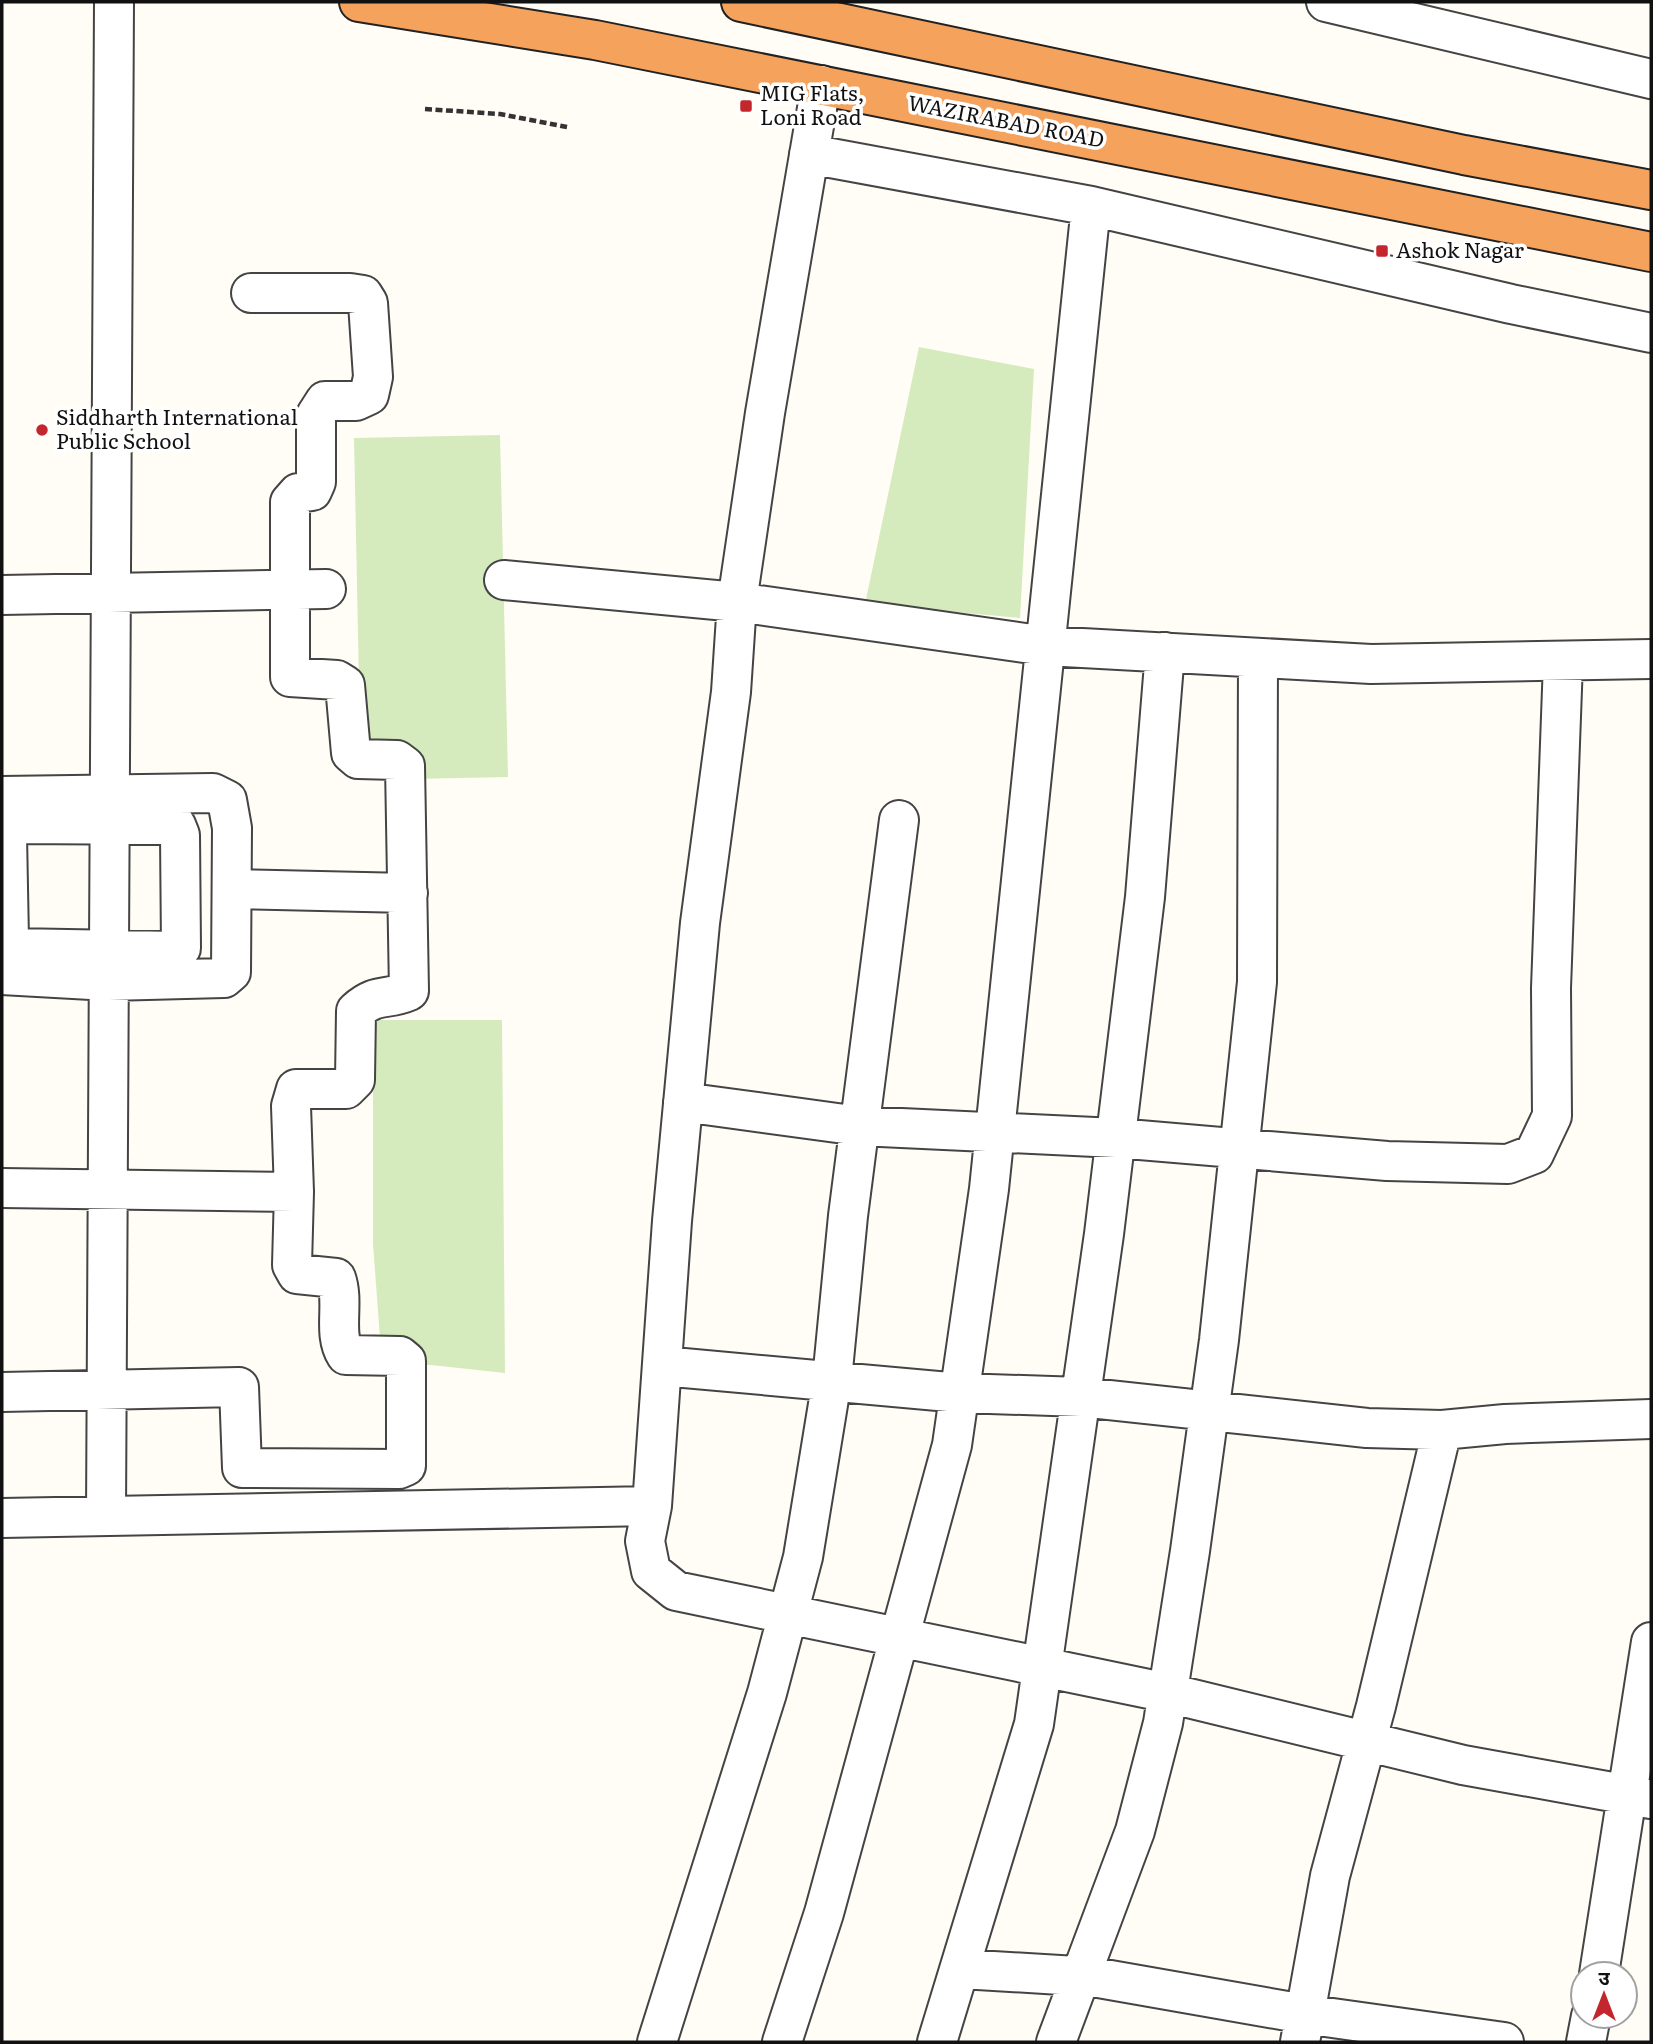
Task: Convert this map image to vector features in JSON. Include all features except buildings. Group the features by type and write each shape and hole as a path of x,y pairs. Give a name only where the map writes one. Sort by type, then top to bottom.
{"highway":[{"name":"WAZIRABAD ROAD","path":"359,2 595,40 1651,252"},
{"path":"749,3 1451,152 1651,190"}],"street":[{"path":"106,1516 114,2"},
{"path":"1326,2 1651,79"},
{"path":"821,85 765,413 737,602 731,692 699,923 652,1506 645,1541 651,1571 676,1591 1168,1693 1367,1739 1463,1765 1640,1797"},
{"path":"809,154 1091,206 1511,304 1651,333"},
{"path":"782,2042 824,1913 952,1445 995,1133 1091,206"},
{"path":"2,1392 239,1387 239,1461 245,1469 399,1469 407,1466 407,1361 400,1356 346,1355 339,1345 340,1289 336,1278 297,1274 292,1265 294,1192 291,1106 296,1089 346,1089 355,1080 356,1011 370,998 399,995 409,991 405,766 397,760 358,759 351,753 345,685 337,680 290,677 307,590 290,502 298,493 312,491 316,482 316,415 325,401 356,401 369,396 373,377 368,303 363,295 350,293 251,293"},
{"path":"504,580 737,602 1045,646 1371,664 1651,659"},
{"path":"2,595 307,590"},
{"path":"937,2042 1034,1724 1116,1138 1145,897 1164,652"},
{"path":"1056,2042 1135,1831 1168,1693 1219,1340 1237,1149 1257,982 1258,658"},
{"path":"683,1102 859,1126 1116,1138 1387,1161 1508,1164 1534,1154 1552,1115 1551,988 1563,662"},
{"path":"213,793 227,800 232,828 231,972 224,978 108,966 13,948 9,940 8,827 110,810 213,793"},
{"path":"2,796 110,810 176,825 179,829 181,944 176,951 108,966 2,975"},
{"path":"658,2042 767,1693 803,1557 832,1380 859,1126 899,820"},
{"path":"232,889 408,892"},
{"path":"2,1188 294,1192"},
{"path":"662,1366 960,1393 1081,1397 1208,1413 1367,1428 1442,1430 1505,1424 1651,1419"},
{"path":"1302,2028 1330,1876 1367,1739 1442,1430"},
{"path":"2,1518 652,1506"},
{"path":"1601,1960 1640,1797 1651,1642"},
{"path":"961,1969 1081,1976 1302,2028 1504,2042"}],"path":[{"path":"425,110 500,114 567,127"}],"green space":[{"path":"919,347 1034,369 1020,618 865,604"},
{"path":"500,435 508,777 361,780 354,438"},
{"path":"367,1020 502,1020 505,1373 431,1365 382,1365 373,1244 373,1062"}],"place":[{"name":"MIG Flats, Loni Road","path":"746,106"},
{"name":"Ashok Nagar","path":"1382,251"},
{"name":"Siddharth International Public School","path":"42,430"}]}
